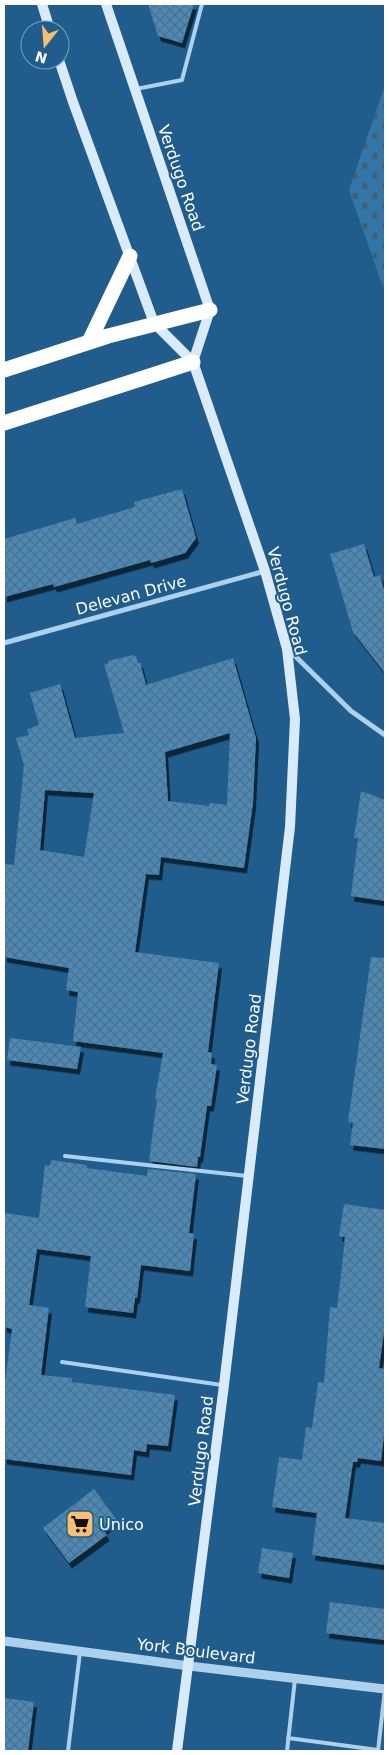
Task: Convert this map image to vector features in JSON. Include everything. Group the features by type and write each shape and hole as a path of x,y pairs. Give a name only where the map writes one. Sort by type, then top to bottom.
{"highway":[{"path":"89,342 130,256"},
{"path":"4,370 89,342 210,310"},
{"path":"4,423 193,362"}],"main road":[{"path":"42,4 47,20"},
{"name":"Verdugo Road","path":"106,4 210,310"},
{"name":"Verdugo Road","path":"62,70 154,324 193,362 265,571 287,649 295,719 290,827 224,1385 177,1751"},
{"path":"193,362 210,310"}],"street":[{"name":"Delevan Drive","path":"4,643 265,571"},
{"path":"287,649 351,711 385,735"},
{"name":"York Boulevard","path":"4,1641 189,1666 385,1689"}],"lane":[{"path":"136,89 182,80 202,4"},
{"path":"65,1156 249,1176"},
{"path":"62,1362 224,1385"},
{"path":"68,1751 80,1651"},
{"path":"287,1751 296,1678"},
{"path":"288,1738 378,1751 385,1689"}],"green space":[{"path":"385,85 385,293 349,190"}],"building":[{"path":"148,4 194,4 182,43 158,36"},
{"path":"182,489 196,538 185,553 151,563 150,560 54,587 53,584 4,597 4,539 75,518 77,524 135,507 134,502"},
{"path":"364,544 374,577 380,575 385,594 385,673 353,632 330,554"},
{"path":"133,655 136,656 138,663 140,662 146,685 233,658 256,738 253,803 244,868 161,857 159,875 146,874 135,952 219,963 208,1052 212,1053 211,1064 217,1065 211,1106 207,1106 197,1167 149,1161 157,1099 155,1098 163,1053 73,1041 78,992 66,990 69,968 4,957 4,864 14,865 24,765 16,738 29,735 27,729 39,725 30,693 60,684 75,738 124,733 104,664 109,663 108,661","holes":["230,733 227,805 210,803 209,806 168,801 165,752","45,790 94,793 84,857 40,850"]},
{"path":"361,791 385,800 385,901 351,896 358,838 354,838"},
{"path":"371,957 385,958 385,1149 350,1145 353,1123 348,1122"},
{"path":"10,1038 81,1047 77,1069 7,1060"},
{"path":"51,1160 87,1165 87,1168 147,1176 148,1169 196,1174 189,1233 194,1234 190,1271 141,1265 133,1313 85,1307 91,1256 37,1249 29,1305 49,1308 41,1375 72,1378 72,1382 175,1395 168,1446 147,1444 146,1452 134,1450 131,1475 4,1459 4,1390 12,1329 4,1327 4,1213 39,1218 45,1165 50,1166"},
{"path":"344,1204 385,1210 385,1325 379,1368 385,1369 385,1426 381,1461 358,1458 357,1462 353,1462 345,1518 385,1523 385,1565 312,1555 317,1513 272,1507 279,1457 302,1460 306,1427 312,1428 318,1382 324,1383 330,1307 337,1308 344,1248 345,1237 339,1236"},
{"name":"Unico","path":"94,1489 117,1520 103,1530 107,1535 69,1563 43,1528"},
{"path":"262,1548 293,1553 289,1578 258,1573"},
{"path":"330,1602 385,1609 385,1640 326,1633"},
{"path":"4,1698 34,1702 28,1751 4,1751"}],"place":[{"name":"Unico","path":"80,1524"}]}
